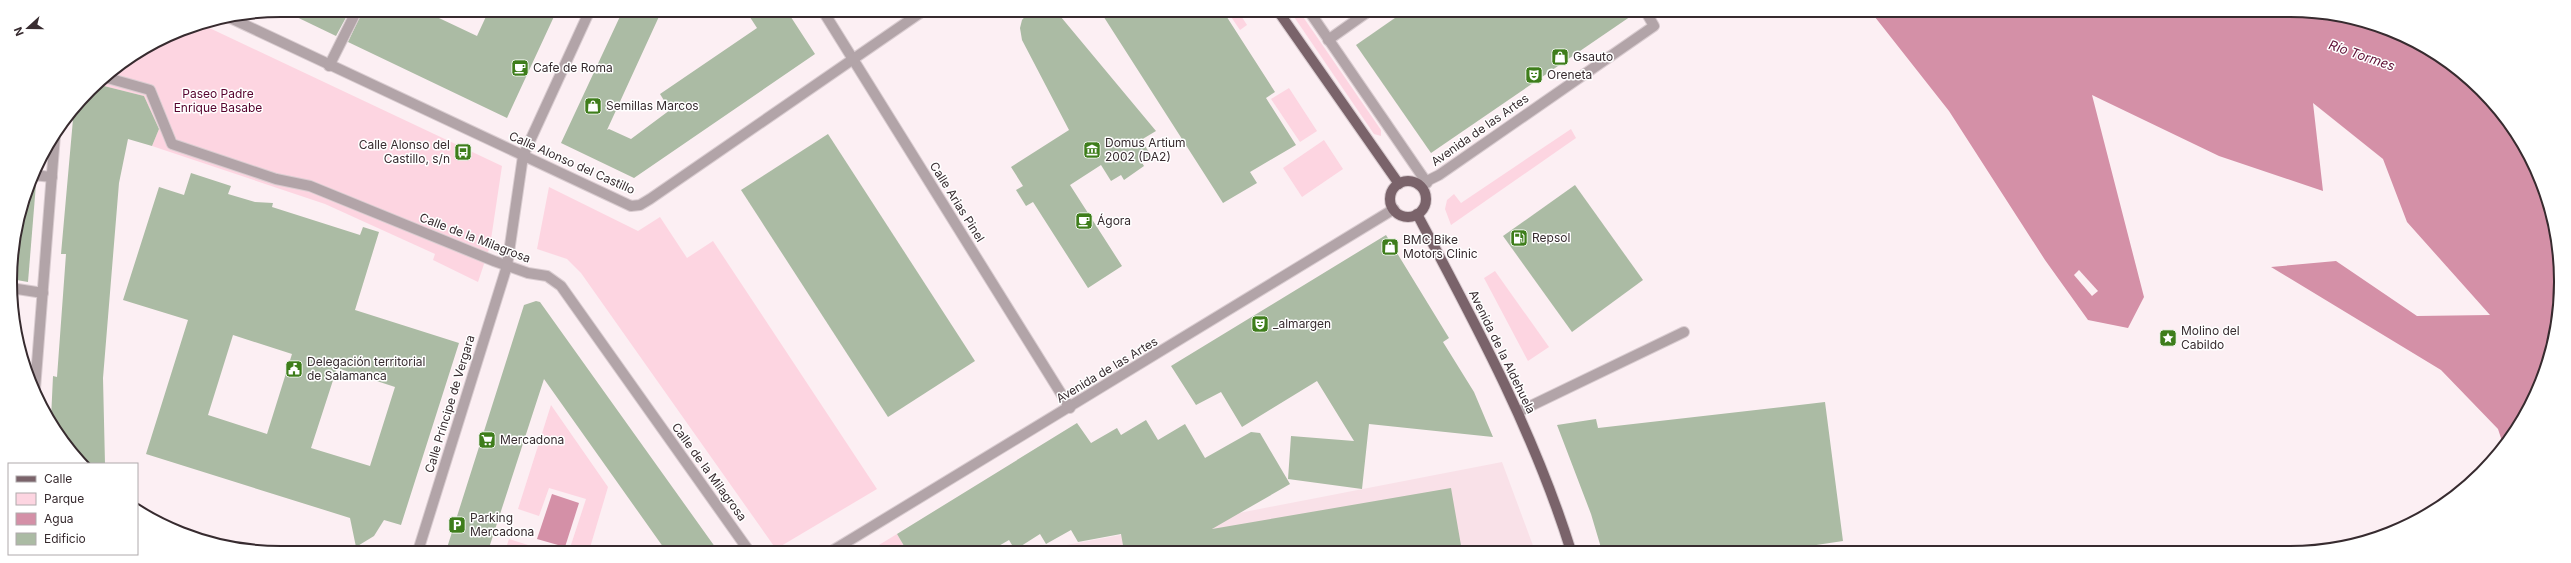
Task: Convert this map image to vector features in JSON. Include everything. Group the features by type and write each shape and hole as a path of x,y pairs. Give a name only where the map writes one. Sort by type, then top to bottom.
{"main road":[{"path":"1282,17 1399,184"},
{"path":"1410,181 1423,184 1426,202 1416,214 1403,216 1394,209 1391,197 1393,189 1399,184 1410,181"},
{"name":"Avenida de la Aldehuela","path":"1416,214 1471,315 1518,412 1546,479 1569,546"}],"street":[{"path":"329,66 354,17"},
{"name":"Calle Príncipe de Vergara","path":"420,546 507,266 523,156 587,17"},
{"name":"Calle Arias Pinel","path":"827,17 1070,408"},
{"name":"Calle Alonso del Castillo","path":"236,21 329,66 631,206 640,205 914,17"},
{"path":"1313,17 1423,184"},
{"path":"1328,40 1361,17"},
{"name":"Avenida de las Artes","path":"1423,184 1654,26 1649,17"},
{"name":"Calle de la Milagrosa","path":"112,79 150,90 172,144 276,179 310,186 507,266 547,276 561,286 745,546"},
{"path":"36,379 53,147"},
{"path":"39,176 52,177"},
{"name":"Avenida de las Artes","path":"840,546 1070,408 1394,209"},
{"path":"17,289 43,293"},
{"path":"1518,412 1684,332"}],"shaded area":[{"path":"1502,462 1533,546 1061,546"}],"green space":[{"path":"1231,17 1242,17 1247,25 1240,30"},
{"path":"1294,17 1303,17 1381,130 1381,136 1374,134"},
{"name":"Paseo Padre Enrique Basabe","path":"208,27 502,166 490,246 478,282 433,260 435,254 325,204 152,146 159,129 144,96 104,86 120,72 149,52 180,37"},
{"path":"1289,88 1317,131 1300,142 1271,99"},
{"path":"1571,129 1576,138 1451,225 1445,209 1447,200 1454,194 1461,203"},
{"path":"1324,140 1343,169 1302,197 1283,168"},
{"path":"549,187 638,231 660,217 687,258 713,241 877,489 781,546 774,546 581,273 567,259 537,249"},
{"path":"1495,271 1549,347 1528,361 1484,278"},
{"path":"551,405 608,487 590,546 571,546 586,499 549,488 539,516 518,509"},
{"path":"897,534 904,546 877,546"},
{"path":"509,539 531,546 507,546"}],"water":[{"name":"Río Tormes","path":"1875,17 2290,17 2324,19 2375,31 2422,52 2451,72 2477,94 2499,120 2519,149 2527,165 2540,196 2545,213 2552,247 2554,282 2552,316 2540,367 2519,414 2501,439 2498,429 2441,370 2271,267 2336,261 2417,316 2490,315 2407,222 2383,159 2313,103 2323,191 2219,156 2092,95 2144,297 2128,328 2088,320 2045,260 1949,111"},
{"path":"552,494 579,503 565,546 537,539"}],"pier":[{"path":"2079,270 2098,291 2092,296 2074,275"}],"building":[{"path":"297,17 346,17 336,36"},
{"path":"360,17 437,17 477,36 486,17 554,17 507,118 348,42"},
{"path":"620,17 659,17 607,130 609,129 631,139 670,110 660,94 757,28 750,17 791,17 815,54 634,178 561,143"},
{"path":"1025,17 1061,17 1156,131 1141,140 1151,155 1141,161 1144,166 1124,180 1121,175 1111,181 1101,165 1070,185 1122,266 1088,288 1033,202 1026,206 1016,190 1023,186 1011,167 1069,130 1022,40 1020,28 1022,20"},
{"path":"1104,17 1227,17 1275,92 1266,98 1296,145 1250,172 1257,183 1223,203"},
{"path":"1396,17 1630,17 1431,153 1356,45"},
{"path":"104,86 144,96 159,129 152,146 128,139 119,183 103,378 105,463 89,463 72,443 51,413 53,376 57,377 66,254 61,254 73,119 94,94"},
{"path":"828,134 975,361 888,417 741,190"},
{"path":"191,173 231,186 228,194 255,202 273,203 272,207 360,235 363,227 379,232 355,310 459,343 401,525 384,520 374,536 356,546 350,518 146,454 188,320 123,300 159,187 184,195","holes":["233,335 292,354 267,434 208,415","337,368 395,387 370,466 311,448"]},
{"path":"36,184 36,184 28,282 17,280 19,247 26,213"},
{"path":"1575,185 1643,280 1572,332 1503,236"},
{"path":"1386,235 1449,338 1443,342 1474,392 1493,437 1369,424 1362,489 1288,479 1291,436 1354,441 1317,381 1242,427 1221,392 1196,405 1171,366"},
{"path":"536,301 540,302 714,546 662,546 544,379 490,546 448,546 524,305"},
{"path":"1825,402 1843,541 1810,546 1601,546 1591,514 1557,425 1596,419 1598,428"},
{"path":"1146,420 1158,440 1185,424 1205,458 1251,432 1260,433 1290,484 1212,529 1451,488 1461,546 1123,546 1121,534 1078,542 1071,530 1046,544 1040,534 1021,546 1013,546 1009,540 999,546 904,546 897,534 1077,423 1091,443 1117,428 1121,435"}],"place":[{"name":"Gsauto","path":"1560,57"},
{"name":"Cafe de Roma","path":"520,68"},
{"name":"Oreneta","path":"1534,75"},
{"name":"Semillas Marcos","path":"593,106"},
{"name":"Domus Artium 2002 (DA2)","path":"1092,150"},
{"name":"Calle Alonso del Castillo, s/n","path":"463,152"},
{"name":"Ágora","path":"1084,221"},
{"name":"Repsol","path":"1519,238"},
{"name":"BMC Bike Motors Clinic","path":"1390,247"},
{"name":"_almargen","path":"1260,324"},
{"name":"Molino del Cabildo","path":"2168,338"},
{"name":"Delegación territorial de Salamanca","path":"294,369"},
{"name":"Mercadona","path":"487,440"},
{"name":"Parking Mercadona","path":"457,525"}]}
